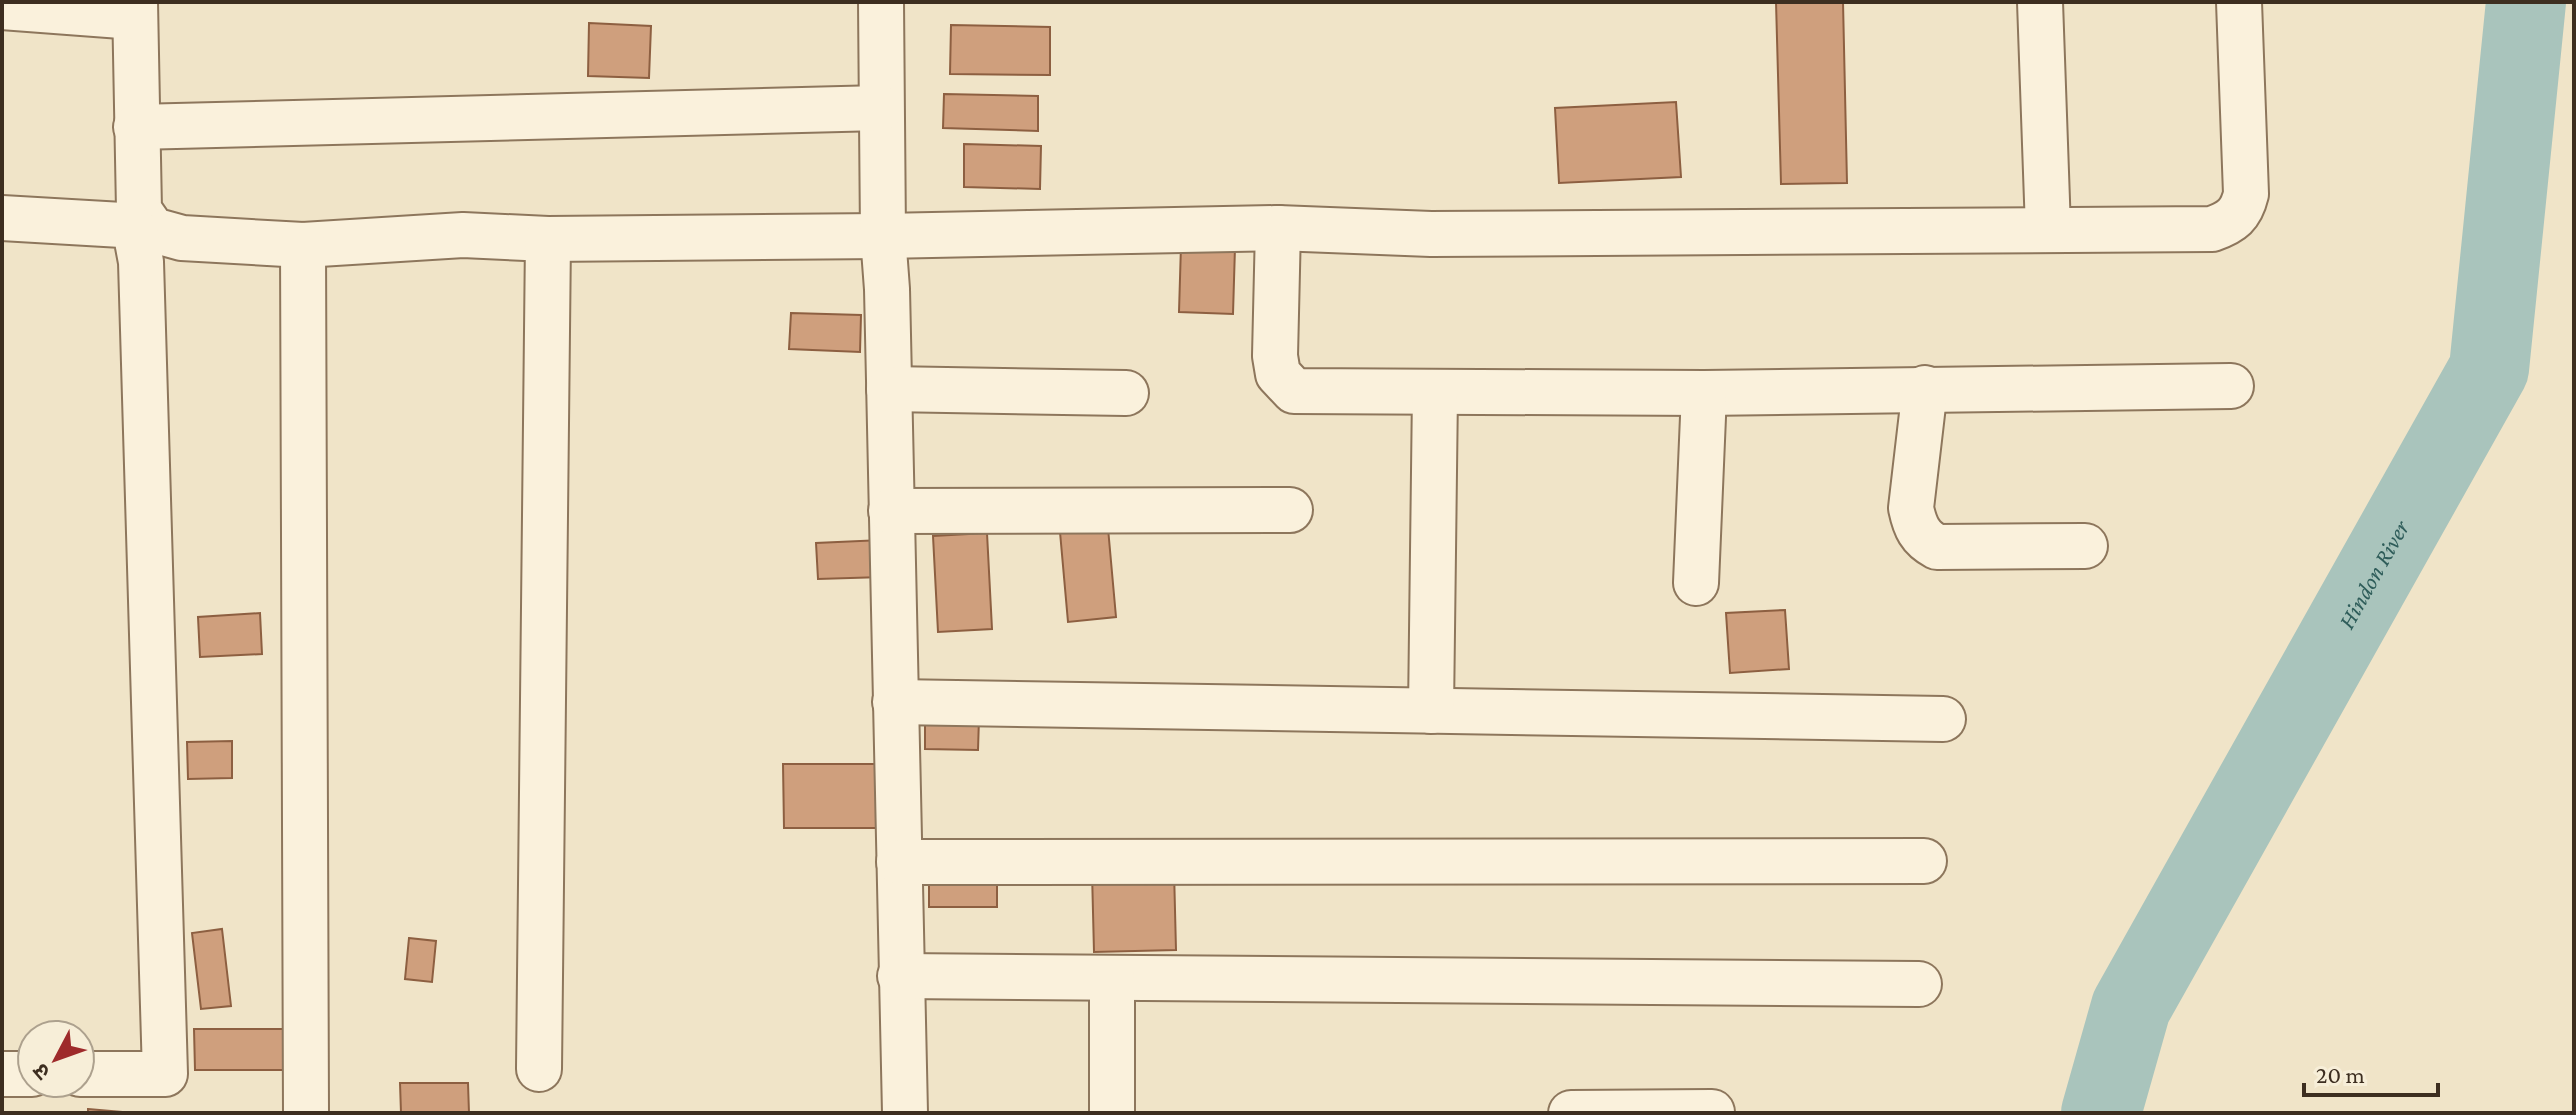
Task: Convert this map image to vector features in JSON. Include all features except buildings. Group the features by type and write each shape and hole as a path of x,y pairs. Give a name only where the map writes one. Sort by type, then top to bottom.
{"street":[{"path":"881,2 883,236 887,289 905,1113"},
{"path":"2040,2 2048,229"},
{"path":"2,7 135,10 139,210 153,230 182,238 303,245 463,235 548,239 1278,228 1431,234 2212,229 2225,224 2243,208 2246,194 2239,2"},
{"path":"136,127 881,108"},
{"path":"2,195 89,199 139,210"},
{"path":"2,218 122,225 135,230 141,262 165,1074 96,1074"},
{"path":"1278,228 1275,356 1278,374 1294,391 1704,393 2231,386"},
{"path":"539,1069 548,239"},
{"path":"303,245 306,1113"},
{"path":"1925,388 1911,508 1914,526 1926,541 1937,547 2085,546"},
{"path":"889,389 1126,393"},
{"path":"1431,711 1435,392"},
{"path":"1696,583 1704,393"},
{"path":"891,511 1290,510"},
{"path":"895,702 1943,719"},
{"path":"899,862 1924,861"},
{"path":"900,976 1919,984"},
{"path":"1112,978 1112,1113"},
{"path":"1571,1113 1712,1112"}],"waterway":[{"name":"Hindon River","path":"2101,1113 2131,1007 2489,369 2526,2"}]}
